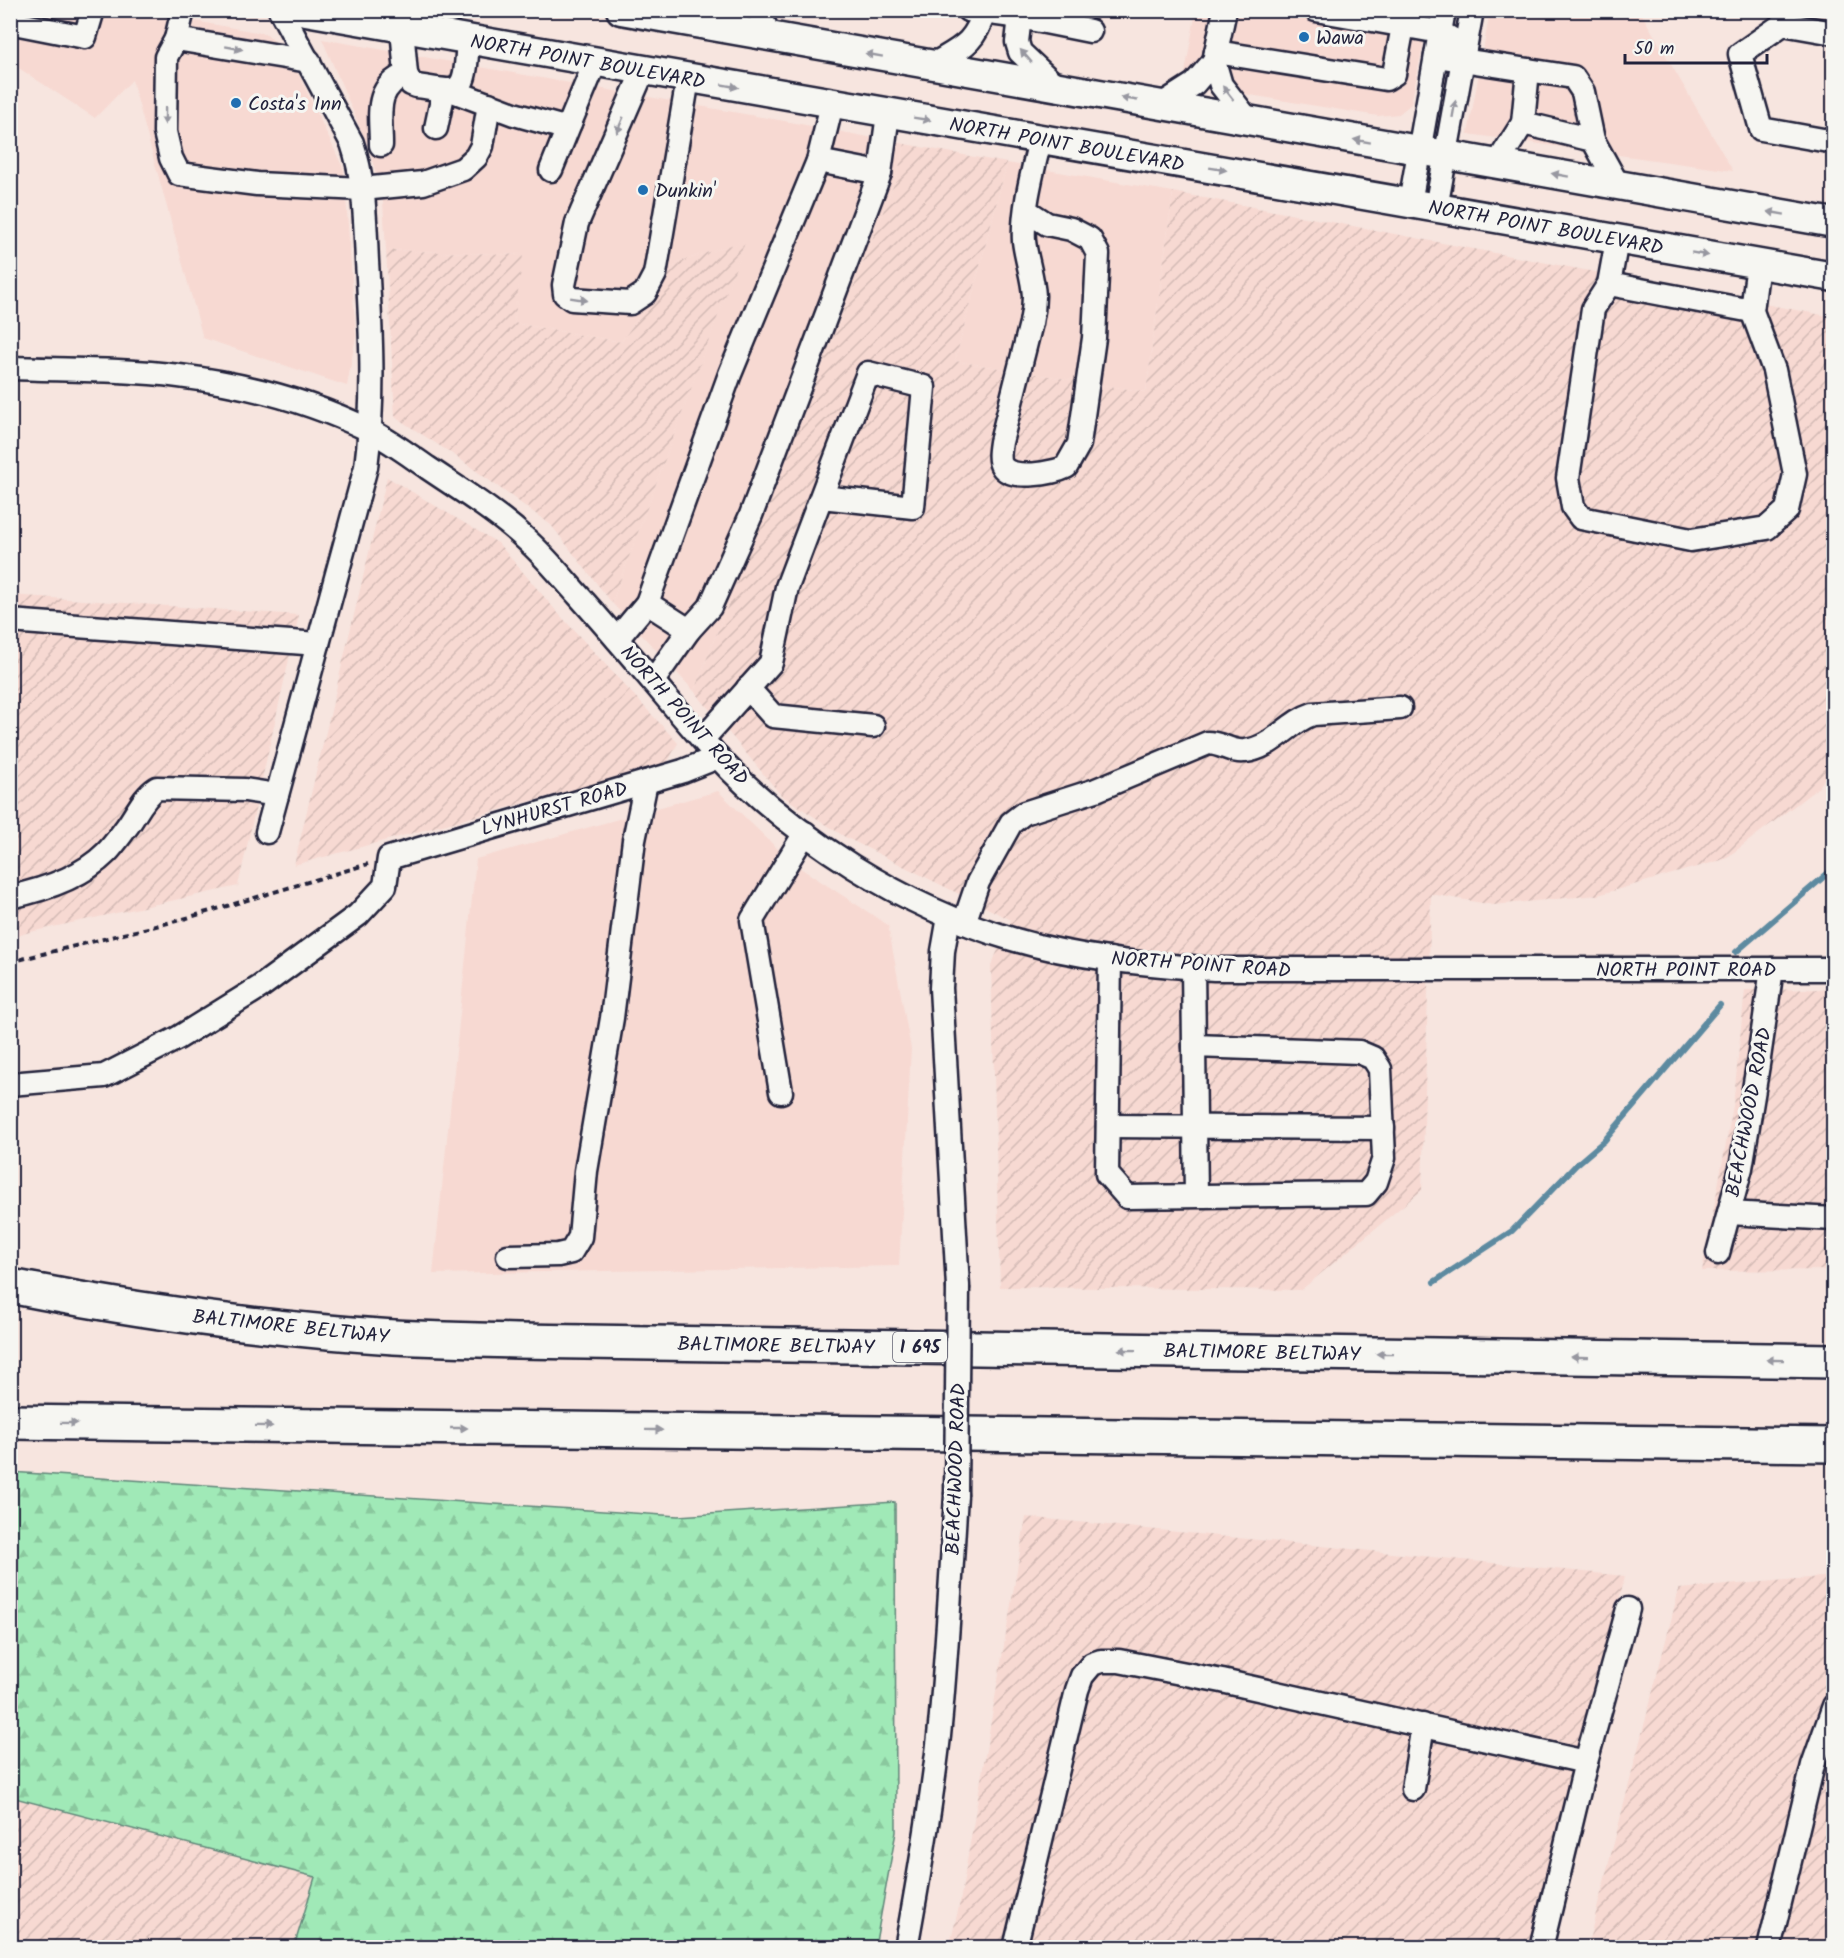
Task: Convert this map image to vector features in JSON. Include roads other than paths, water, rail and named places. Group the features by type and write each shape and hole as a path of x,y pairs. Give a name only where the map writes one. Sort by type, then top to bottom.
{"highway":[{"name":"BALTIMORE BELTWAY","path":"10,1286 136,1310 394,1337 517,1341 1833,1361"},
{"path":"10,1422 1833,1445"}],"main road":[{"name":"NORTH POINT BOULEVARD","path":"300,10 1833,277"},
{"path":"621,10 764,23 931,66 1833,223"}],"street":[{"path":"10,16 14,23 85,37 93,10"},
{"path":"183,10 171,48 165,132 171,158 179,174 257,184 363,189 423,183 463,169 476,157 482,146 489,104"},
{"path":"267,832 366,467 371,431 371,332 363,189 358,160 352,143 280,10"},
{"path":"1225,10 1215,57 1221,85 1249,121"},
{"path":"1316,10 1390,20 1442,21"},
{"path":"1423,206 1433,153 1464,54 1472,10"},
{"path":"931,66 970,42 977,32 979,11 1022,14 1090,30"},
{"path":"1022,14 1017,42 1020,52 1056,86"},
{"path":"1215,57 1386,79 1394,74 1390,20"},
{"path":"1442,21 1464,54"},
{"path":"1433,153 1436,56 1442,21"},
{"path":"1833,33 1782,24 1740,54 1761,129 1833,142"},
{"path":"402,28 406,74 411,84 448,90 514,114 561,127 570,123"},
{"path":"448,90 460,87 464,79 468,40"},
{"path":"171,48 309,61"},
{"path":"1436,56 1464,54 1528,70 1573,77 1583,92 1593,140 1618,185"},
{"path":"1161,105 1194,84 1215,57"},
{"path":"551,170 595,63"},
{"path":"1497,164 1522,123 1528,70"},
{"path":"643,71 577,223 564,285 565,294 572,299 630,303 645,292 654,274 688,79"},
{"path":"381,145 381,100 391,83 406,74"},
{"path":"436,128 448,90"},
{"path":"617,639 647,603 730,374 818,161 832,104"},
{"path":"653,681 689,630 710,607 751,515 880,173 888,114"},
{"path":"1522,123 1593,140"},
{"path":"1027,211 1047,224 1071,229 1090,239 1098,254 1094,338 1079,444 1066,467 1046,474 1008,472 1002,467 1000,457 1001,442 1034,308 1034,294 1024,240 1028,192 1040,140"},
{"path":"818,161 880,173"},
{"path":"1617,240 1609,284 1593,309 1568,478 1573,507 1581,518 1691,540 1767,528 1787,510 1795,474 1774,370 1752,311 1758,264"},
{"path":"1609,284 1752,311"},
{"name":"NORTH POINT ROAD","path":"10,368 134,373 217,382 291,400 371,431 463,492 528,542 617,639 718,756 750,788 805,833 883,885 956,920 1014,940 1110,959 1193,967 1275,970 1833,969"},
{"path":"703,739 771,663 787,587 868,373 924,387 913,507 822,497"},
{"path":"647,603 689,630"},
{"path":"10,621 318,644"},
{"path":"748,688 773,716 873,726"},
{"name":"BEACHWOOD ROAD","path":"906,1947 924,1846 939,1739 956,1496 958,1287 941,988 943,951 956,920 1011,823 1024,813 1095,790 1208,743 1246,751 1269,742 1302,718 1312,714 1400,708"},
{"name":"LYNHURST ROAD","path":"10,1084 104,1076 178,1038 260,987 358,915 384,886 389,858 683,771 718,756"},
{"path":"508,1256 571,1252 580,1237 586,1171 612,1018 630,870 646,782"},
{"path":"10,897 34,892 82,872 105,854 157,788 245,790 277,795"},
{"path":"781,1092 752,920 805,833"},
{"path":"1110,959 1107,1174 1127,1197 1366,1194 1376,1182 1384,1158 1380,1069 1373,1058 1359,1052 1194,1046"},
{"path":"1193,967 1196,1196"},
{"name":"BEACHWOOD ROAD","path":"1718,1253 1741,1168 1772,969"},
{"path":"1108,1126 1383,1128"},
{"path":"1729,1213 1833,1220"},
{"path":"1541,1947 1586,1762 1628,1609"},
{"path":"1015,1947 1077,1690 1082,1676 1092,1664 1101,1661 1119,1661 1222,1681 1586,1762"},
{"path":"1769,1947 1813,1765 1833,1706"},
{"path":"1413,1790 1423,1725"}],"waterway":[{"path":"1736,952 1834,868"},
{"path":"1434,1282 1512,1231 1576,1165 1604,1141 1720,1005"}],"place":[{"name":"Wawa","path":"1304,37"},
{"name":"Costa's Inn","path":"236,103"},
{"name":"Dunkin'","path":"643,190"}]}
